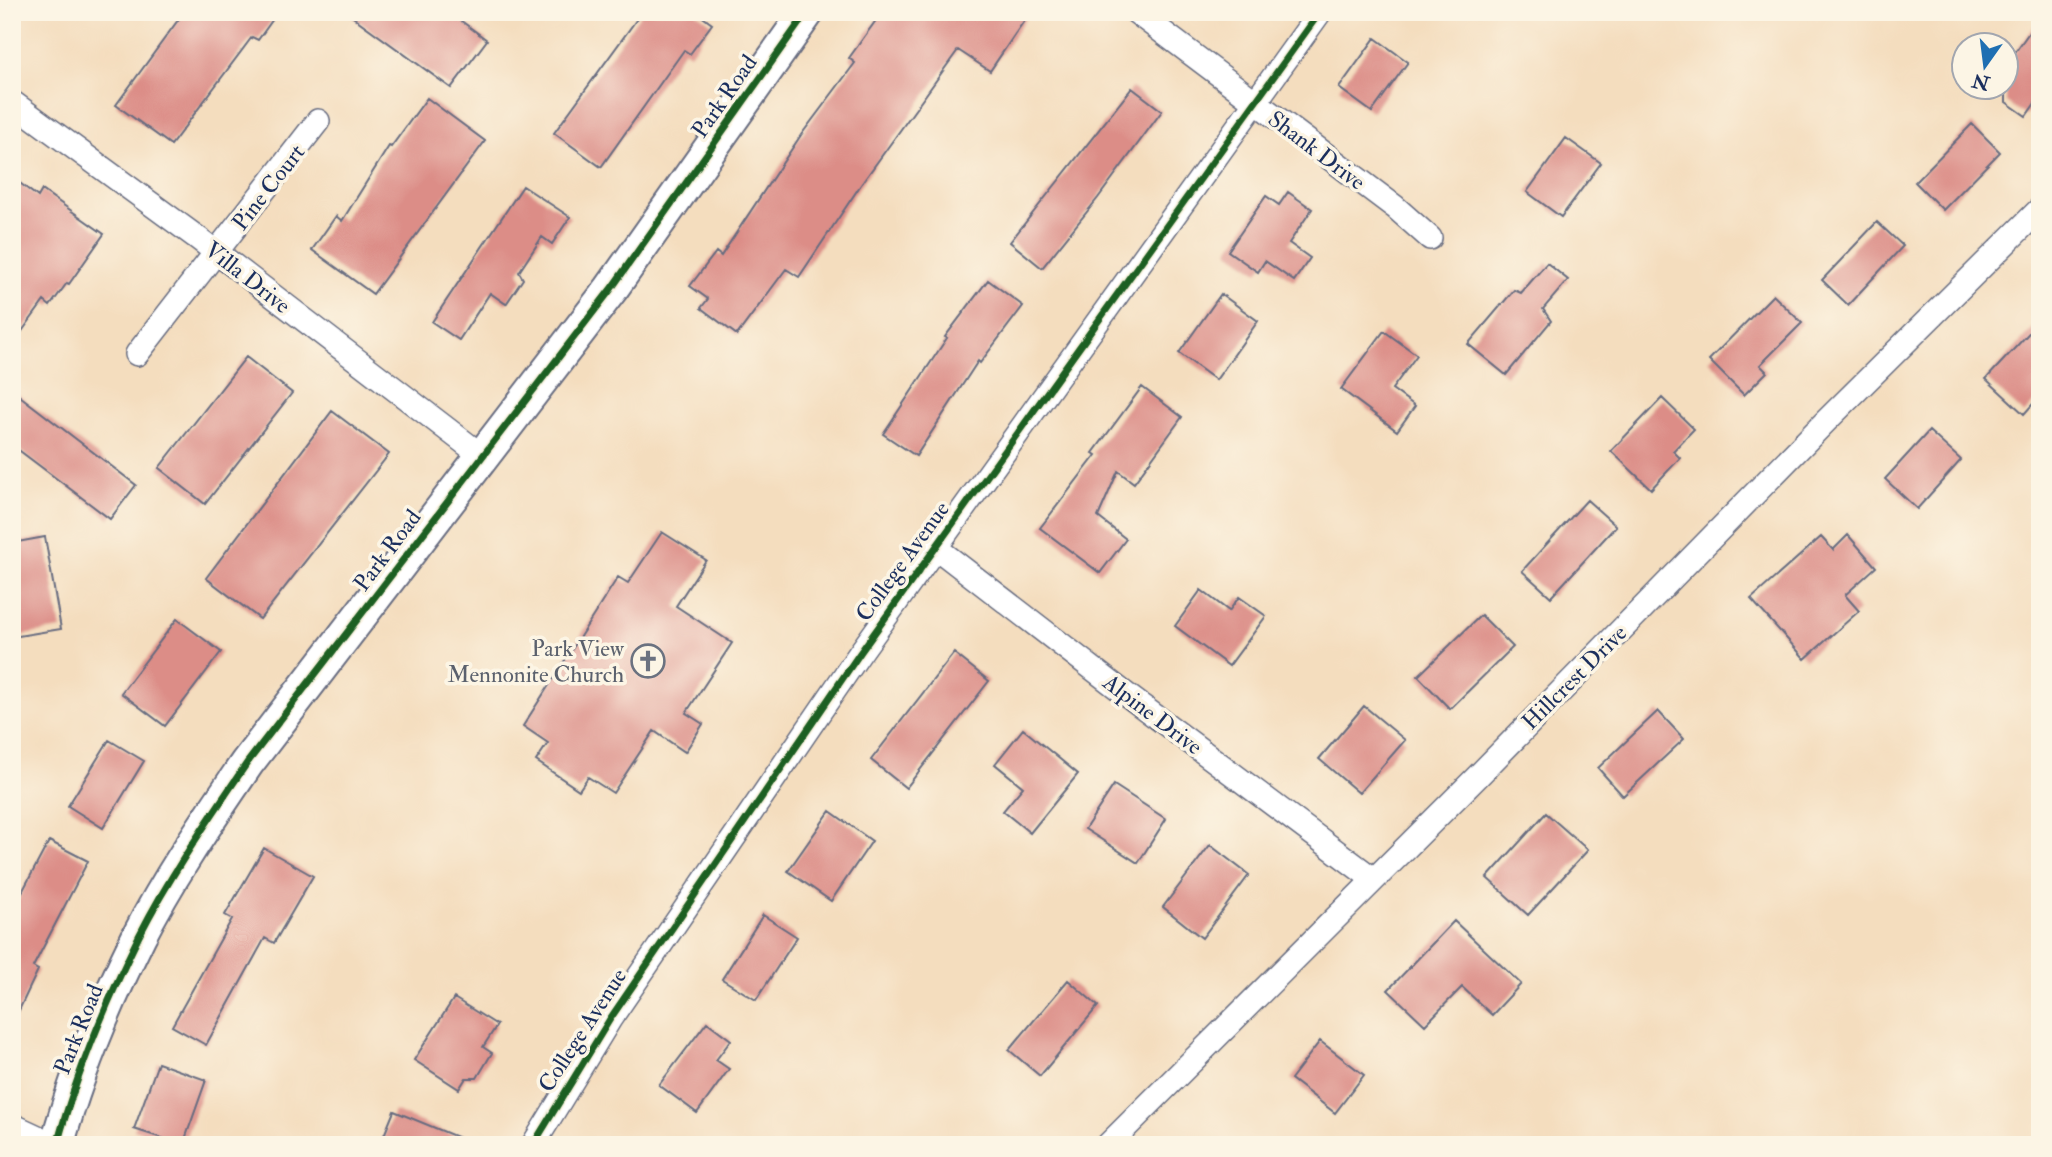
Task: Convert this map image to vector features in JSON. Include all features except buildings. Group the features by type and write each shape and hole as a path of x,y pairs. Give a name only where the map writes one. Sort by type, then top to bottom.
{"street":[{"name":"Park Road","path":"56,1145 108,1005 139,936 199,834 247,762 611,289 807,12"},
{"name":"Shank Drive","path":"1136,12 1395,207 1430,238"},
{"name":"College Avenue","path":"533,1145 610,1019 860,653 1320,12"},
{"name":"Villa Drive","path":"12,102 217,252 482,456"},
{"name":"Pine Court","path":"137,354 318,121"},
{"name":"Hillcrest Drive","path":"1108,1145 2040,209"},
{"name":"Alpine Drive","path":"935,547 1373,879"},
{"path":"12,1125 56,1145"}],"cycle path":[{"path":"57,1145 83,1065 127,961 164,891 204,826 247,763 611,289 807,12"},
{"path":"533,1145 610,1019 860,653 1320,12"}],"place":[{"name":"Park View Mennonite Church","path":"648,661"}]}
